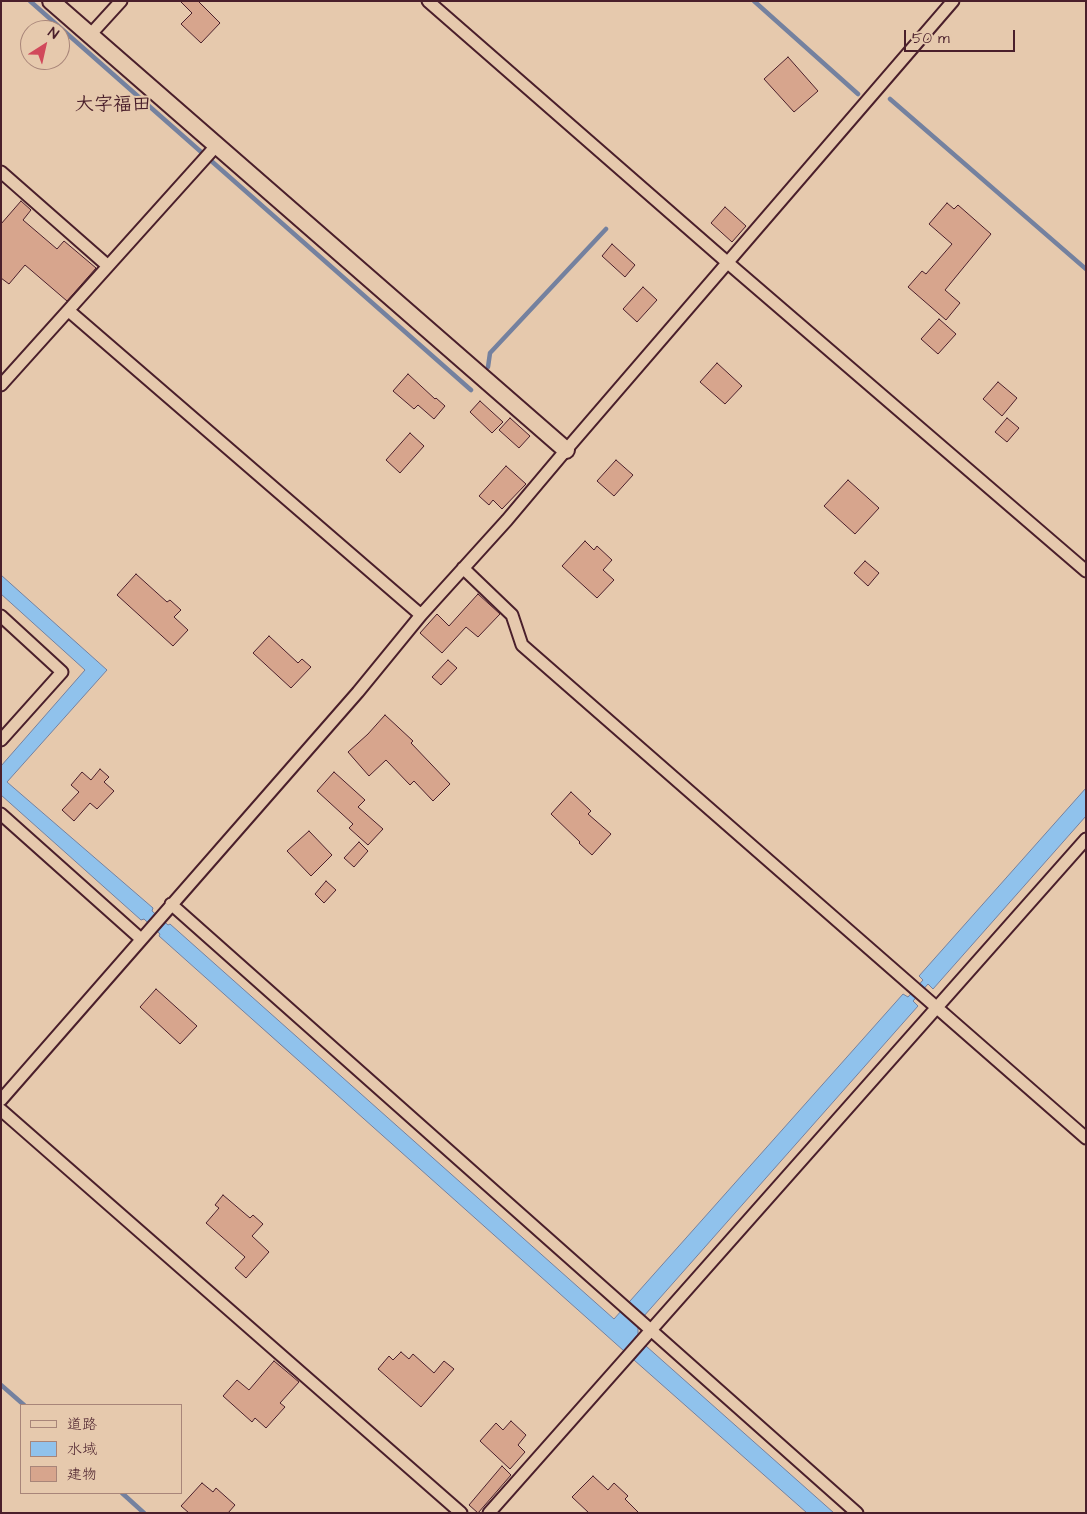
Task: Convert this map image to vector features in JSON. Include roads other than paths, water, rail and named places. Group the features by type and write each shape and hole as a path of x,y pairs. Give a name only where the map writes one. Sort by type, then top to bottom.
{"street":[{"path":"51,1 90,35 209,153 566,450"},
{"path":"90,35 121,1"},
{"path":"428,1 728,263 1086,571"},
{"path":"1,1100 358,692 421,615 508,520 566,450 953,1"},
{"path":"1,385 209,153"},
{"path":"1,172 108,266"},
{"path":"69,311 421,615"},
{"path":"463,568 512,615 522,645 1086,1138"},
{"path":"1,616 62,672 1,740"},
{"path":"1,814 141,939"},
{"path":"489,1513 641,1341 647,1326 1086,839"},
{"path":"171,904 858,1513"},
{"path":"1,1110 461,1513"}],"water":[{"path":"1,575 107,670 7,782 153,908 152,911 168,925 170,924 614,1319 903,994 908,997 923,980 919,976 1086,788 1086,816 933,989 928,984 913,1001 918,1006 636,1325 638,1334 634,1339 644,1348 646,1346 834,1513 807,1513 634,1360 639,1353 629,1345 624,1351 159,936 160,934 144,919 141,920 1,795 1,766 85,670 1,594"}],"waterway":[{"path":"30,1 471,390"},
{"path":"754,1 858,94"},
{"path":"890,99 1086,269"},
{"path":"488,367 490,353 606,229"},
{"path":"1,1385 23,1404"},
{"path":"123,1494 144,1513"}],"district":[{"name":"大字福田","path":"113,106"}]}
